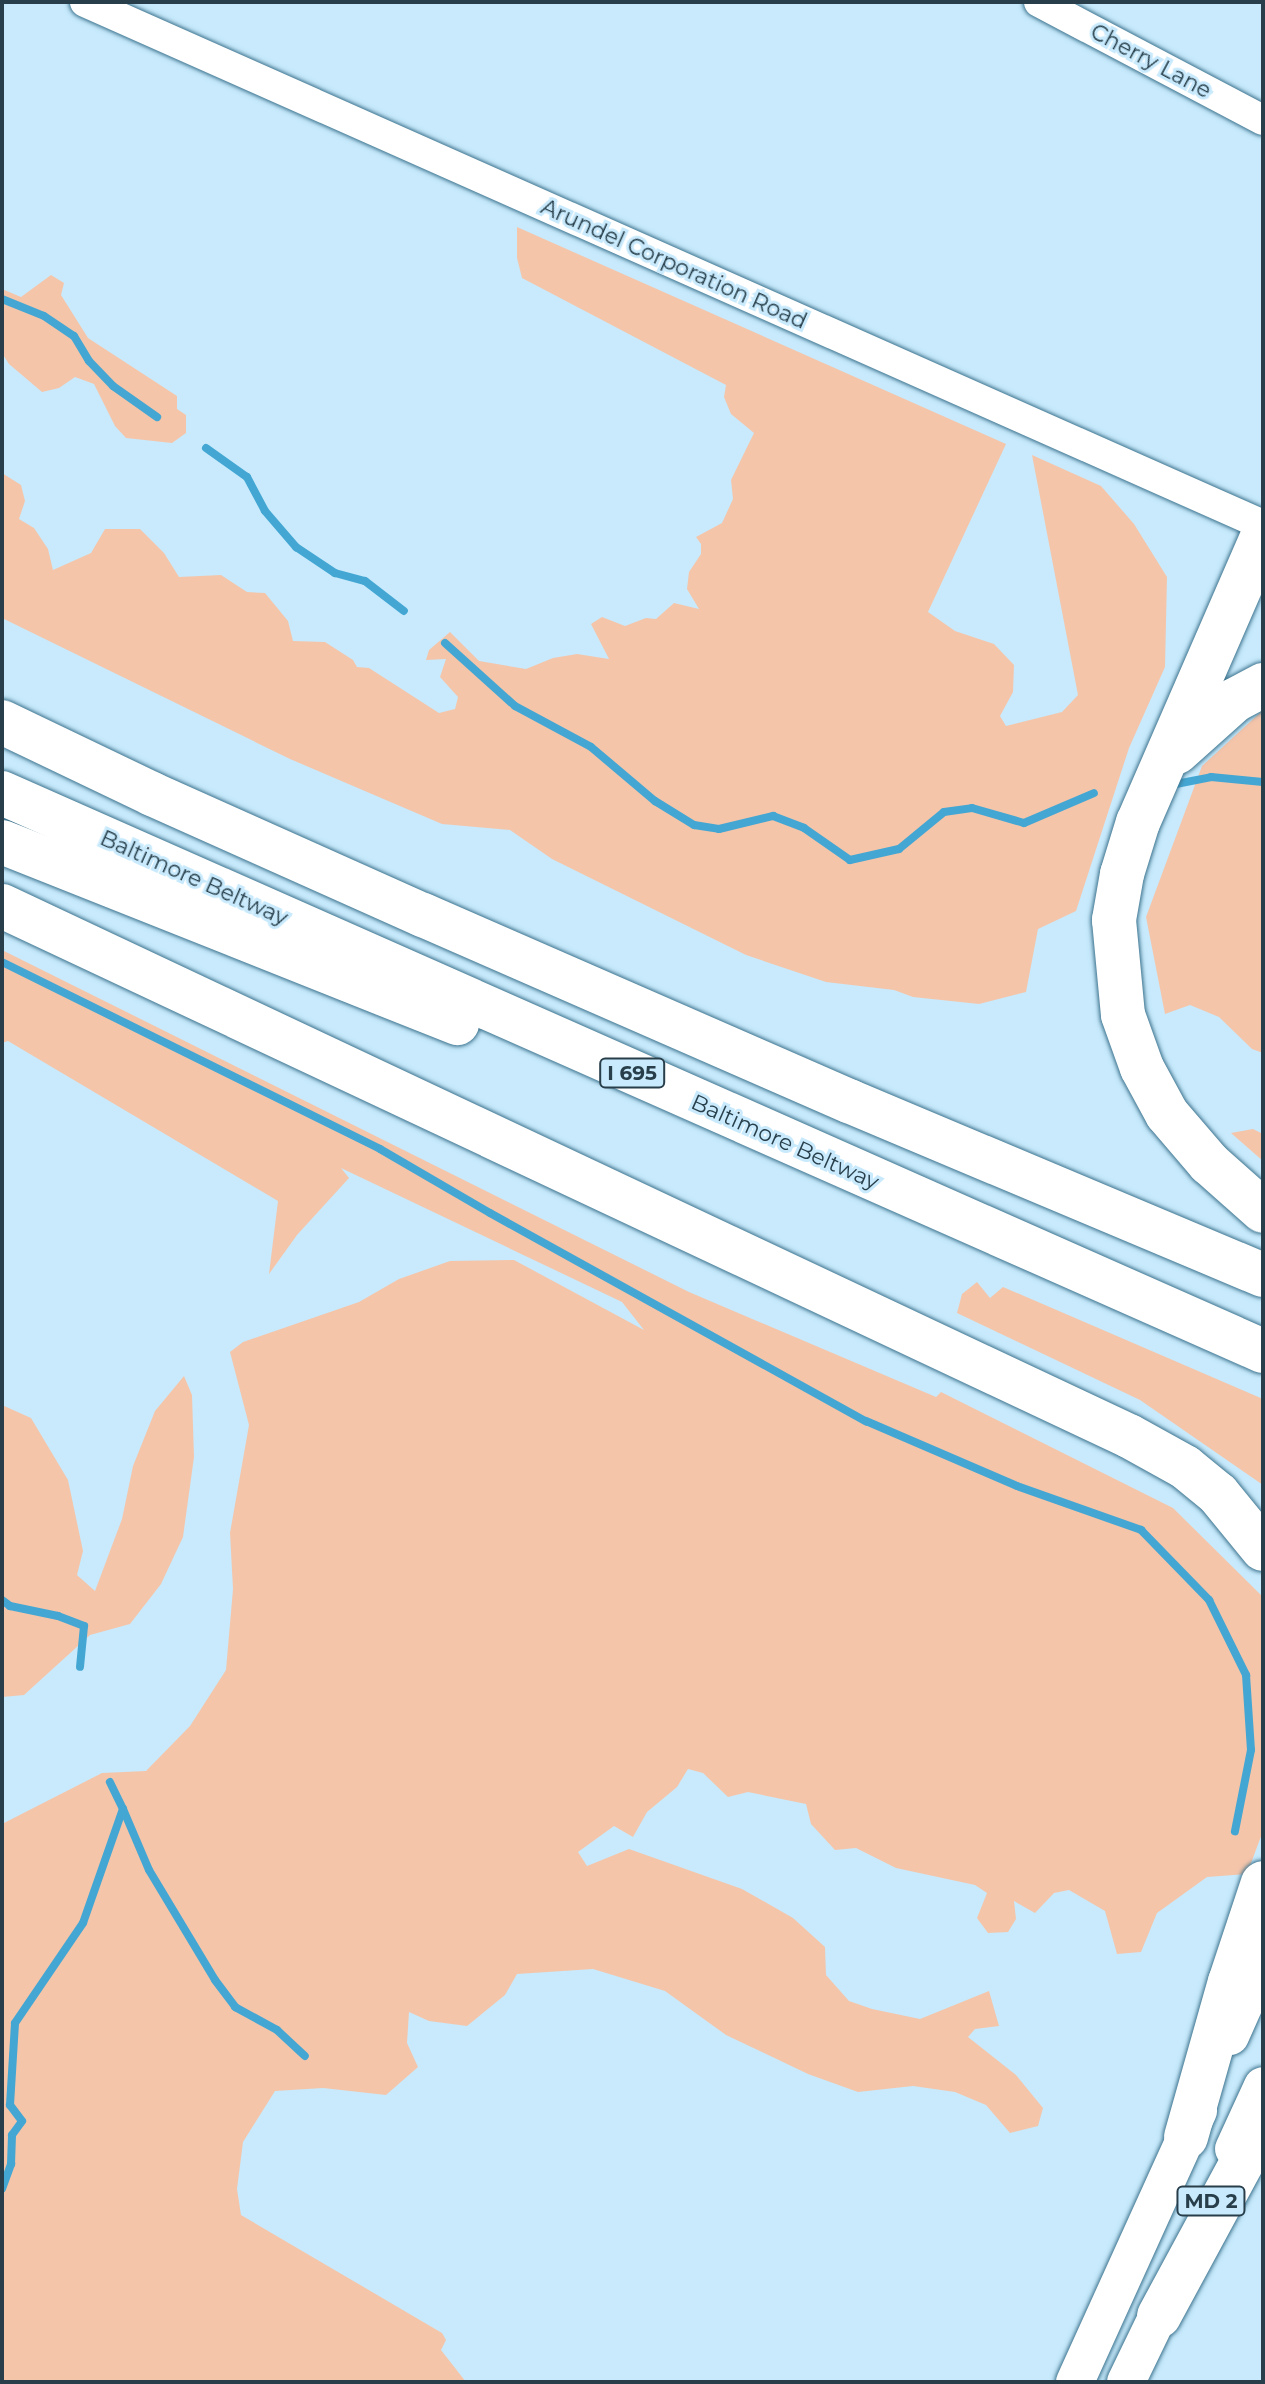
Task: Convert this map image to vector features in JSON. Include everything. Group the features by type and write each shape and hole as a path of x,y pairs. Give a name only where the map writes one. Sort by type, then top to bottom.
{"highway":[{"path":"1263,535 1167,762 1138,822 1122,874 1114,920 1123,1015 1142,1068 1167,1114 1209,1163 1263,1211"},
{"path":"1167,762 1235,700 1263,685"},
{"path":"2,722 152,794 423,915 849,1101 1263,1275"},
{"name":"Baltimore Beltway","path":"2,793 825,1160 1263,1351"},
{"path":"2,842 395,1001 825,1160"},
{"path":"2,906 1129,1436 1185,1467 1218,1494 1263,1549"},
{"path":"1186,2137 1230,1982 1263,1883"},
{"path":"1159,2316 1263,2124"}],"main road":[{"name":"MD 2","path":"1075,2382 1263,1962"},
{"name":"MD 2","path":"1126,2382 1263,2086"}],"street":[{"name":"Arundel Corporation Road","path":"85,2 1263,525"},
{"name":"Cherry Lane","path":"1039,2 1263,120"}],"shaded area":[{"path":"517,227 1006,444 928,612 955,631 994,644 1014,665 1013,692 1000,716 1006,726 1062,712 1078,695 1032,455 1101,486 1134,524 1167,577 1165,667 1129,748 1076,911 1038,929 1026,992 979,1004 913,997 894,990 826,982 746,955 552,859 510,830 442,824 290,759 2,618 2,473 21,485 25,501 19,519 34,528 48,549 53,570 91,553 105,529 140,529 164,553 179,577 221,575 247,592 265,593 288,621 293,641 325,642 353,660 357,667 369,668 439,713 455,709 458,697 440,677 446,659 426,660 429,650 450,632 479,661 526,669 553,658 577,654 609,659 591,624 602,617 625,626 646,618 656,619 674,603 699,609 687,589 689,572 701,554 701,544 696,537 722,523 733,499 731,480 754,433 731,414 724,397 726,385 522,278 517,258"},
{"path":"51,275 64,283 61,295 88,338 177,396 177,409 186,415 186,433 172,443 126,438 115,426 94,384 75,377 59,388 42,392 9,364 2,353 2,289 21,297"},
{"path":"1263,710 1263,1053 1252,1049 1219,1017 1190,1005 1165,1014 1146,917 1202,766"},
{"path":"2,950 689,1292 936,1397 941,1392 1173,1508 1263,1597 1263,1831 1247,1874 1207,1877 1157,1913 1141,1952 1117,1954 1105,1911 1069,1890 1054,1893 1035,1913 1014,1901 1016,1919 1008,1932 988,1933 977,1918 987,1893 975,1885 896,1868 856,1848 835,1850 811,1824 806,1804 748,1792 728,1797 703,1773 688,1769 677,1787 647,1812 633,1837 614,1826 578,1852 587,1866 629,1849 742,1889 793,1918 825,1947 826,1975 849,2001 872,2009 920,2019 989,1991 999,2026 975,2029 968,2037 1016,2075 1043,2108 1038,2126 1010,2133 986,2105 955,2092 913,2086 858,2092 808,2074 726,2035 665,1991 593,1969 517,1974 505,1995 467,2026 429,2021 409,2012 407,2043 418,2067 386,2095 323,2088 275,2091 243,2142 237,2189 241,2215 442,2333 446,2340 441,2350 466,2382 2,2382 2,1824 102,1773 146,1771 190,1726 226,1670 233,1589 230,1533 249,1425 230,1352 243,1342 359,1302 399,1279 450,1261 514,1260 644,1330 622,1302 341,1168 349,1178 297,1235 269,1274 278,1201 8,1041 2,1043"},
{"path":"1253,1129 1263,1134 1263,1161 1231,1133"},
{"path":"977,1282 990,1298 1003,1287 1263,1399 1263,1485 1140,1400 957,1313 962,1294"},
{"path":"184,1376 192,1395 194,1457 183,1537 161,1584 130,1624 90,1635 24,1695 2,1697 2,1405 31,1418 68,1480 83,1551 77,1575 95,1591 122,1519 133,1466 155,1411"}],"waterway":[{"path":"2,299 44,316 74,336 89,361 113,386 157,417"},
{"path":"206,448 247,477 265,511 296,547 335,573 365,581 404,611"},
{"path":"445,643 515,706 591,747 655,801 694,825 719,829 773,816 804,828 850,860 899,849 944,812 972,808 1024,823 1094,793"},
{"path":"1176,784 1211,777 1263,782"},
{"path":"2,962 380,1149 866,1421 1017,1486 1141,1530 1209,1600 1246,1675 1251,1750 1235,1831"},
{"path":"2,1600 10,1606 58,1616 84,1626 80,1667"},
{"path":"2,2189 11,2164 12,2135 22,2121 10,2105 15,2023 83,1923 123,1809 110,1782"},
{"path":"123,1809 149,1870 215,1980 235,2007 277,2030 305,2056"}]}
